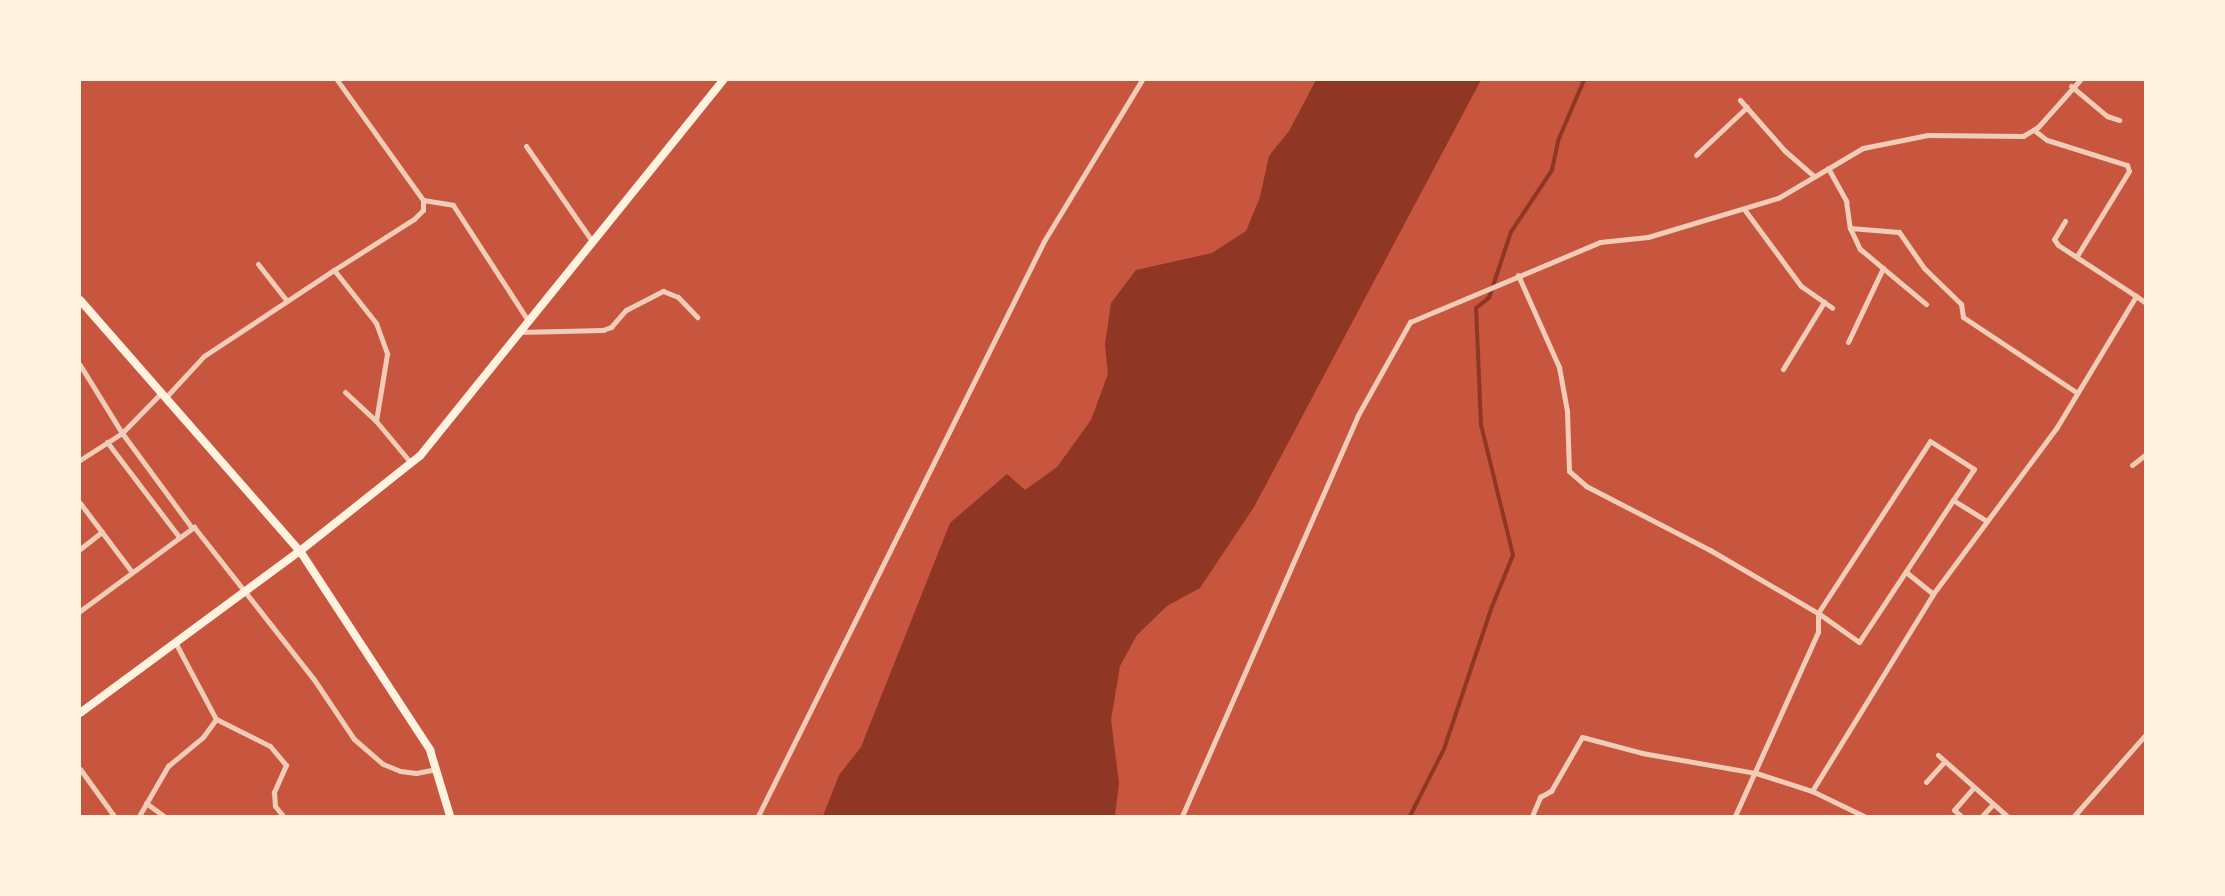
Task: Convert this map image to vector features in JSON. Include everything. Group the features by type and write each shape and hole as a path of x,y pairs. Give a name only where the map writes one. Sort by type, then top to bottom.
{"main road":[{"path":"80,711 300,551 411,463 723,80"},
{"path":"80,300 300,551 375,660 430,750 438,769 450,816"}],"street":[{"path":"80,460 122,433 204,356 414,219 423,210 423,200 337,80"},
{"path":"758,816 1044,241 1142,80"},
{"path":"1182,816 1318,501 1397,340 1410,322 1600,242 1648,237 1778,198 1863,148 1891,140 1928,135 2023,136 2034,130 2072,86 2080,80"},
{"path":"2072,86 2108,116 2120,120"},
{"path":"1740,100 1785,151 1814,176"},
{"path":"1696,155 1747,107"},
{"path":"2034,130 2047,140 2127,165 2129,171 2077,256"},
{"path":"526,146 592,241"},
{"path":"1828,168 1846,201 1850,228 1860,249 1926,304"},
{"path":"423,200 453,205 527,319"},
{"path":"1744,209 1801,286 1832,308"},
{"path":"2065,221 2054,239 2145,303"},
{"path":"1850,228 1899,232 1924,268 1961,304 1963,317 2076,392"},
{"path":"258,264 287,301"},
{"path":"1848,342 1883,268"},
{"path":"334,270 376,323 387,354 376,421"},
{"path":"1518,275 1559,367 1567,411 1569,471 1586,486 1710,550 1818,613 1860,642 1974,469 1930,441 1818,613 1818,632 1735,816"},
{"path":"518,332 603,330 611,327 626,310 663,291 678,297 697,317"},
{"path":"1812,791 1933,594 2057,428 2076,392 2136,296"},
{"path":"1783,369 1824,302"},
{"path":"80,365 122,433 192,528 313,678 367,752 400,771 416,773 438,769"},
{"path":"345,392 376,421 411,463"},
{"path":"107,442 180,537"},
{"path":"2132,465 2145,454"},
{"path":"1953,500 1987,521"},
{"path":"80,503 132,572"},
{"path":"80,611 192,528"},
{"path":"80,549 102,532"},
{"path":"1906,572 1933,594"},
{"path":"174,641 216,719 270,746 286,765 274,792 275,806 283,816"},
{"path":"139,816 168,766 203,737 216,719"},
{"path":"2074,816 2145,734"},
{"path":"1532,816 1540,798 1551,792 1582,737 1653,755 1756,773 1812,791 1864,816"},
{"path":"1938,755 2007,816"},
{"path":"1926,783 1945,761"},
{"path":"80,769 114,816"},
{"path":"1961,816 1954,810 1974,787"},
{"path":"146,803 164,816"},
{"path":"1982,816 1994,804"}],"shaded area":[{"path":"1316,80 1481,80 1254,507 1200,588 1167,606 1137,635 1120,666 1111,720 1119,783 1115,816 823,816 839,775 861,747 950,523 1007,474 1025,490 1057,467 1091,420 1108,374 1105,344 1111,303 1136,270 1212,253 1246,231 1260,197 1269,156 1289,131"}],"waterway":[{"path":"1410,816 1444,749 1491,609 1513,555 1481,425 1476,308 1489,298 1511,232 1552,170 1558,141 1584,80"}]}
